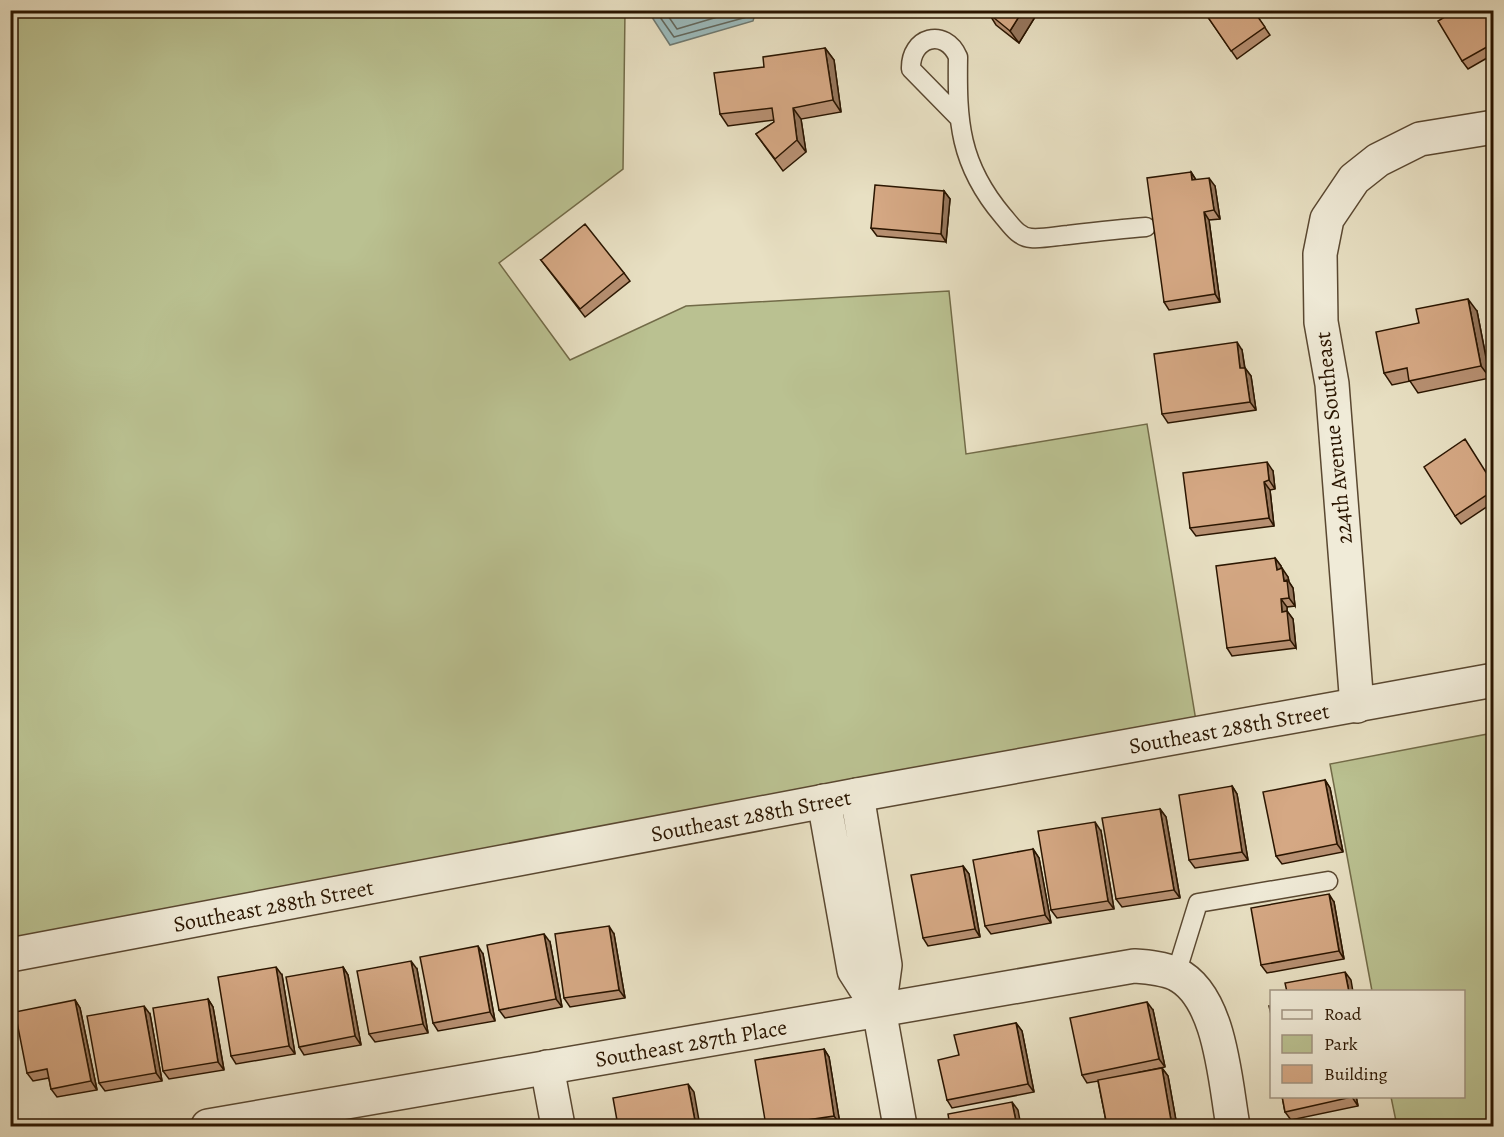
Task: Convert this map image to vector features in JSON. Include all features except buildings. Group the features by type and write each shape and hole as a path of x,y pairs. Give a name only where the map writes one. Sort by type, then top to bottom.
{"street":[{"name":"224th Avenue Southeast","path":"1357,706 1332,384 1321,322 1320,254 1327,219 1354,179 1378,160 1420,139 1494,127"},
{"name":"Southeast 288th Street","path":"10,955 824,801 1494,680"},
{"path":"857,795 885,965 879,1009 900,1126"},
{"path":"824,801 854,970 879,1009"},
{"name":"Southeast 287th Place","path":"219,1126 1111,968 1151,967 1176,974"},
{"path":"1176,974 1198,992 1214,1023 1233,1126"},
{"path":"547,1067 558,1126"}],"lane":[{"path":"959,118 965,150 973,171 995,206 1018,233 1030,238 1146,227"},
{"path":"1176,974 1198,903 1328,881"}],"green space":[{"path":"11,11 625,11 623,169 499,263 570,360 686,306 949,291 966,454 1147,424 1196,721 11,939"},
{"path":"1493,733 1493,1126 1397,1126 1391,1098 1465,1098 1465,990 1372,990 1330,764"}],"water":[{"path":"648,11 756,11 753,21 670,45"}]}
